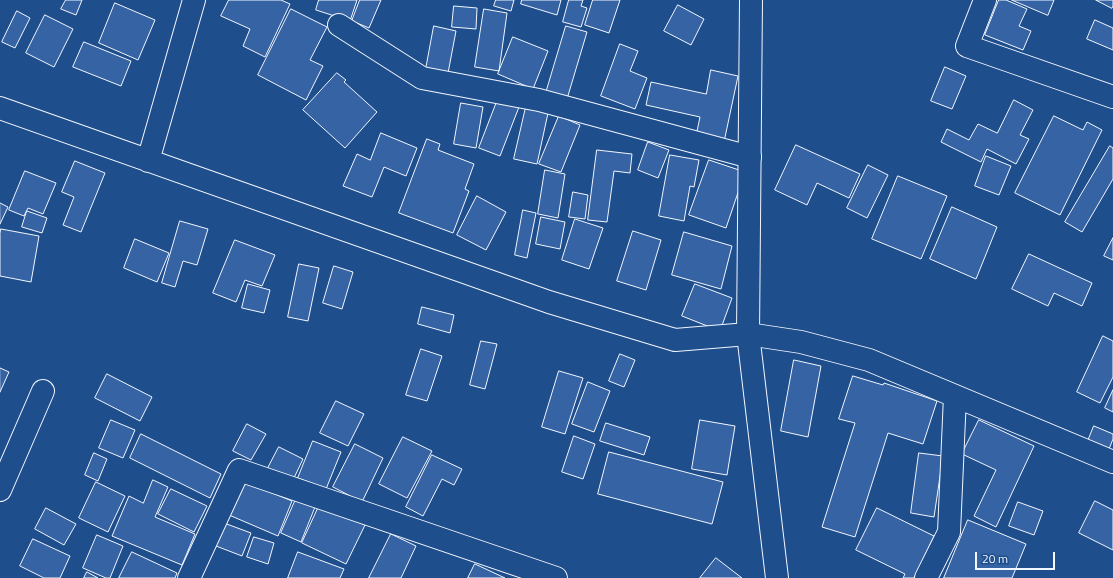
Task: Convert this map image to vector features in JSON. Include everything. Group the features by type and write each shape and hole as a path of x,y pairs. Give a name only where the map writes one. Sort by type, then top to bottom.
{"street":[{"path":"148,161 194,0"},
{"path":"751,0 748,334 776,578"},
{"path":"984,0 968,46 1113,97"},
{"path":"339,25 422,78 539,100 750,157"},
{"path":"0,108 549,302 675,340 748,334 801,342 869,360 1113,462"},
{"path":"0,490 44,391"},
{"path":"926,578 949,532 955,396"},
{"path":"189,578 239,470 556,578"}],"building":[{"path":"66,0 82,0 76,15 61,9"},
{"path":"229,0 281,0 290,4 265,57 243,46 250,29 221,16"},
{"path":"319,0 357,0 350,21 316,10"},
{"path":"360,0 381,0 369,28 352,21"},
{"path":"496,0 514,0 511,11 494,6"},
{"path":"522,0 561,0 557,15 521,4"},
{"path":"569,0 583,0 581,6 587,8 581,27 563,22"},
{"path":"593,0 620,0 609,33 585,25"},
{"path":"999,0 1006,0 1027,9 1019,26 1031,31 1023,50 985,35"},
{"path":"1012,0 1054,0 1048,15"},
{"path":"1096,0 1113,0 1113,6 1112,8"},
{"path":"115,3 155,20 138,60 99,43"},
{"path":"678,5 704,19 691,45 664,31"},
{"path":"454,6 477,8 476,29 452,27"},
{"path":"291,9 327,27 310,60 323,66 306,100 258,75"},
{"path":"484,9 507,13 499,71 475,67"},
{"path":"17,11 30,18 15,48 2,42"},
{"path":"45,15 73,29 54,67 26,53"},
{"path":"1095,20 1113,28 1113,50 1087,39"},
{"path":"434,26 456,31 448,73 426,69"},
{"path":"566,26 587,32 567,99 546,93"},
{"path":"513,37 548,51 533,89 498,74"},
{"path":"84,42 131,61 121,86 73,67"},
{"path":"620,44 638,51 630,71 647,78 635,109 601,96"},
{"path":"945,67 966,76 952,109 931,101"},
{"path":"711,70 738,76 724,142 696,136 700,117 646,105 651,82 706,94"},
{"path":"337,73 346,80 344,82 377,112 345,148 303,110"},
{"path":"498,99 519,107 500,156 479,148"},
{"path":"1014,100 1033,110 1020,135 1029,139 1016,164 987,149 981,162 941,142 947,129 969,140 978,124 997,133"},
{"path":"461,103 483,107 476,148 454,144"},
{"path":"526,107 548,113 537,164 514,159"},
{"path":"559,116 580,125 561,172 539,164"},
{"path":"1054,116 1083,130 1087,122 1102,130 1060,215 1015,193"},
{"path":"381,133 417,148 406,176 384,167 372,197 343,186 357,154 370,160"},
{"path":"427,139 440,144 438,150 474,164 465,189 469,191 453,233 399,213"},
{"path":"648,142 669,150 658,178 638,170"},
{"path":"796,145 860,174 849,198 817,183 807,205 775,190"},
{"path":"1110,146 1113,148 1113,179 1082,232 1065,222"},
{"path":"597,150 632,154 630,173 614,171 607,222 588,220"},
{"path":"670,155 699,160 694,187 690,186 684,221 659,216"},
{"path":"986,156 1011,166 999,195 975,186"},
{"path":"709,160 745,172 726,228 689,215"},
{"path":"75,161 105,173 81,232 63,225 74,197 62,192"},
{"path":"868,165 888,175 867,218 847,208"},
{"path":"545,170 565,174 558,218 538,214"},
{"path":"25,171 56,183 43,214 28,208 24,216 9,210"},
{"path":"898,176 947,196 921,259 872,239"},
{"path":"573,192 588,195 585,219 569,217"},
{"path":"477,196 506,212 486,250 457,235"},
{"path":"0,203 8,207 0,224"},
{"path":"952,207 997,227 976,279 930,259"},
{"path":"523,210 536,213 527,258 515,255"},
{"path":"27,211 47,218 42,233 22,227"},
{"path":"541,217 565,222 560,249 536,244"},
{"path":"575,219 603,228 589,269 562,260"},
{"path":"180,221 208,229 197,265 183,261 175,287 162,283"},
{"path":"1,229 39,236 31,282 0,276"},
{"path":"633,231 661,240 646,290 617,281"},
{"path":"684,232 732,246 721,289 672,275"},
{"path":"1113,238 1113,260 1104,256"},
{"path":"135,239 169,253 157,282 124,268"},
{"path":"235,240 275,255 262,286 245,280 236,302 213,293"},
{"path":"1029,254 1092,283 1082,306 1054,293 1048,306 1012,289"},
{"path":"299,264 319,268 308,321 288,317"},
{"path":"334,266 353,272 342,309 323,303"},
{"path":"248,284 270,290 264,313 242,308"},
{"path":"695,284 732,298 720,331 682,316"},
{"path":"422,307 454,315 450,333 418,324"},
{"path":"1103,336 1113,341 1113,377 1100,403 1077,392"},
{"path":"481,341 497,344 485,389 470,385"},
{"path":"421,349 442,356 427,401 406,395"},
{"path":"620,354 635,360 624,387 609,381"},
{"path":"794,360 821,366 808,437 781,431"},
{"path":"0,368 9,372 0,392"},
{"path":"559,371 583,378 565,434 542,427"},
{"path":"107,374 152,397 140,421 95,398"},
{"path":"853,376 883,385 884,383 937,401 923,444 888,433 855,537 822,527 855,423 839,419"},
{"path":"588,382 610,391 594,432 572,424"},
{"path":"1113,390 1113,412 1105,408"},
{"path":"336,401 364,414 348,446 320,433"},
{"path":"111,420 135,430 123,458 99,448"},
{"path":"700,420 735,426 727,475 692,469"},
{"path":"979,420 1034,446 996,527 974,516 996,470 962,454"},
{"path":"606,423 650,437 644,455 600,441"},
{"path":"247,424 266,434 251,460 233,451"},
{"path":"1094,426 1113,434 1113,439 1109,449 1088,441"},
{"path":"141,434 221,474 210,498 130,458"},
{"path":"574,436 595,444 583,479 562,472"},
{"path":"403,437 432,451 407,498 379,484"},
{"path":"313,441 341,452 326,489 298,478"},
{"path":"355,444 383,458 362,502 333,487"},
{"path":"279,447 303,459 293,480 268,468"},
{"path":"609,452 723,482 712,524 598,494"},
{"path":"94,453 107,459 98,481 85,475"},
{"path":"919,453 943,456 934,517 911,513"},
{"path":"432,455 462,469 454,485 442,479 423,516 406,507"},
{"path":"153,480 168,487 155,517 195,534 182,565 112,536 129,496 143,503"},
{"path":"243,481 292,501 278,536 229,515"},
{"path":"96,482 125,496 108,532 79,518"},
{"path":"171,489 207,506 194,532 158,514"},
{"path":"296,499 315,507 301,542 281,533"},
{"path":"1095,501 1113,510 1113,550 1079,533"},
{"path":"1018,502 1043,511 1034,535 1009,526"},
{"path":"320,504 365,525 346,564 302,543"},
{"path":"46,508 76,524 64,545 35,529"},
{"path":"877,508 934,536 914,578 903,578 905,574 856,550"},
{"path":"968,520 1026,544 1012,578 944,578"},
{"path":"224,523 251,533 242,556 216,546"},
{"path":"391,534 416,546 401,578 369,578"},
{"path":"97,535 123,546 110,578 106,578 83,568"},
{"path":"254,537 274,543 268,564 247,557"},
{"path":"33,539 70,556 60,578 44,578 20,566"},
{"path":"132,552 177,573 175,578 119,578"},
{"path":"298,552 344,569 340,578 288,578"},
{"path":"716,558 742,578 700,578"},
{"path":"475,564 505,578 468,578"},
{"path":"87,572 98,578 84,578"}]}
